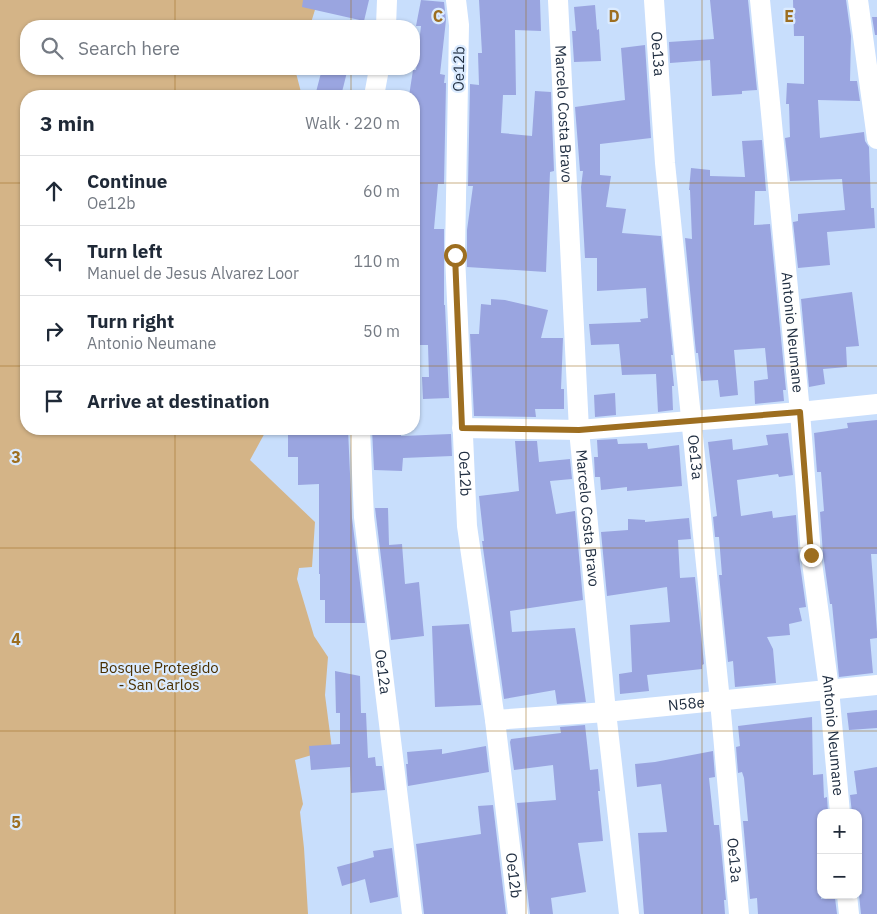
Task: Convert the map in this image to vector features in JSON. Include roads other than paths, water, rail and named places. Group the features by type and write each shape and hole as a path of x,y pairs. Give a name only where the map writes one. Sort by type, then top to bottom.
{"street":[{"path":"386,20 387,0"},
{"name":"Oe12b","path":"456,0 460,25 455,255 467,526 495,720 518,914"},
{"name":"Marcelo Costa Bravo","path":"558,0 579,430 606,712 629,914"},
{"name":"Oe13a","path":"654,0 665,163 720,700 739,914"},
{"name":"Antonio Neumane","path":"760,0 800,412 811,555 829,689 840,809"},
{"path":"858,0 877,139"},
{"path":"375,90 378,75"},
{"path":"462,428 579,430 691,422 877,404"},
{"name":"Oe12a","path":"360,435 364,517 412,914"},
{"name":"N58e","path":"495,720 606,712 877,685"},
{"path":"847,899 849,914"}],"park label":[{"name":"Bosque Protegido - San Carlos","path":"159,676"}]}
